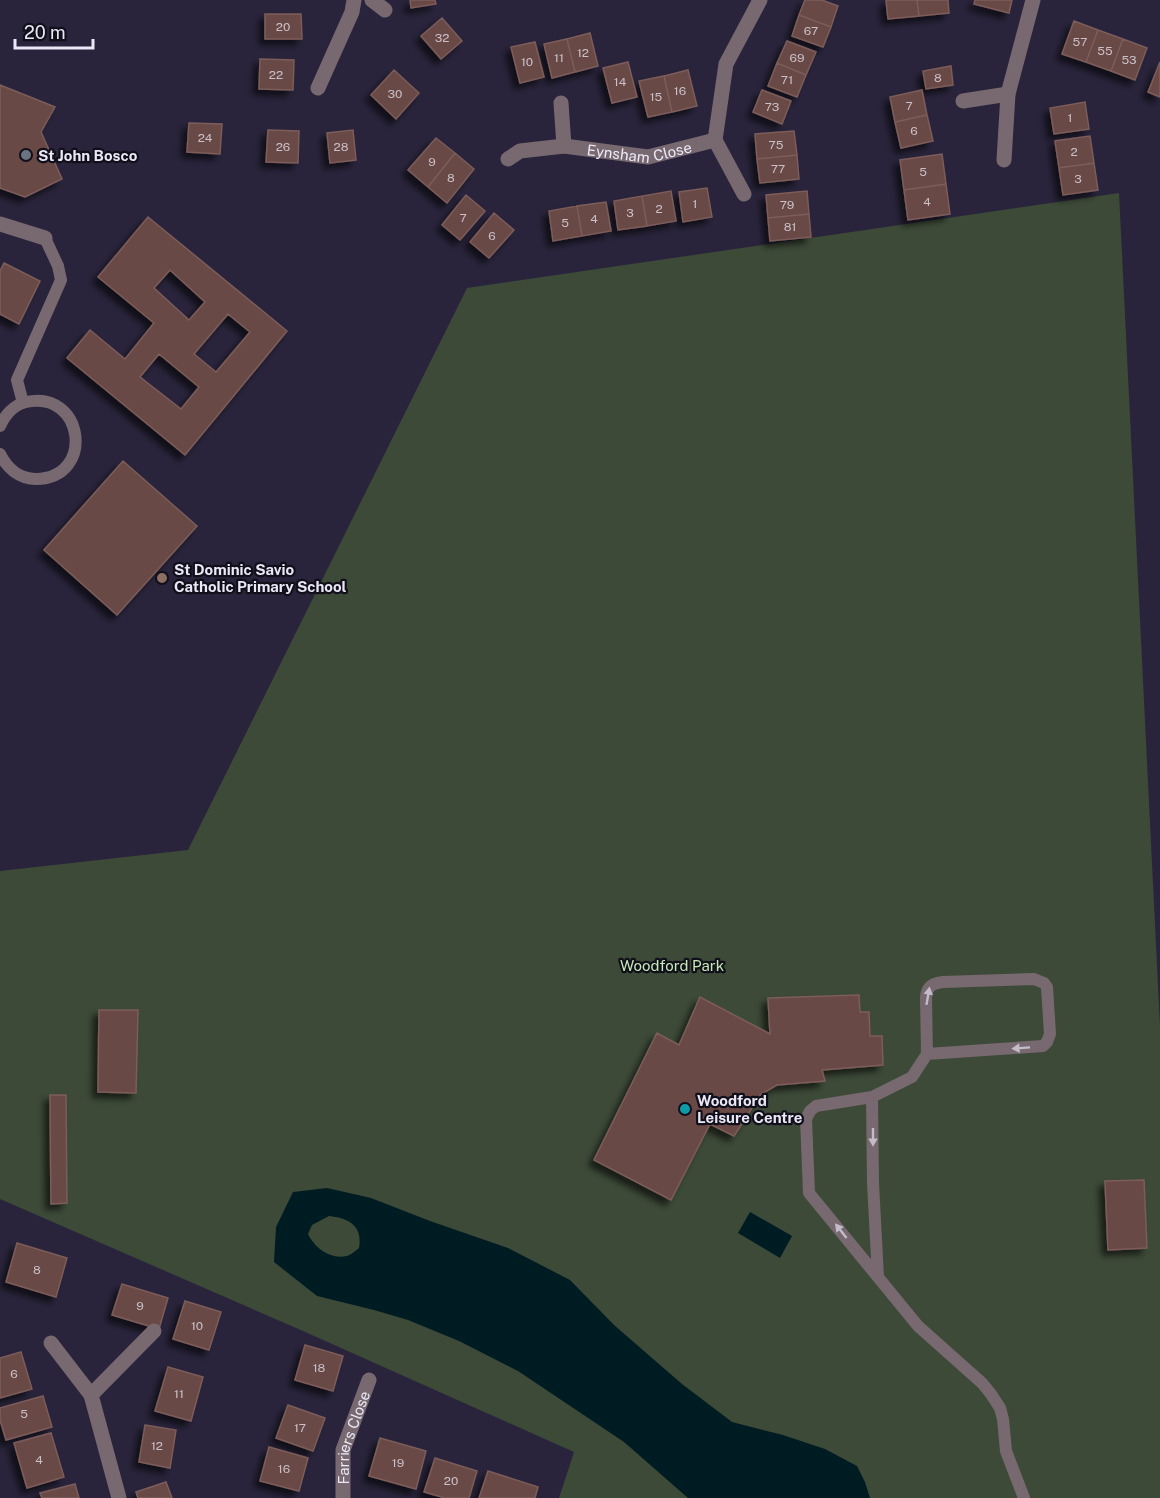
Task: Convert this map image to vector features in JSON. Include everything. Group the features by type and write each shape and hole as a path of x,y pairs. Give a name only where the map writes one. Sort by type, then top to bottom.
{"street":[{"path":"318,88 352,12 354,0"},
{"path":"372,0 385,10"},
{"path":"744,194 715,140 726,64 760,0"},
{"path":"1004,160 1008,94 1033,0"},
{"path":"963,101 1008,94"},
{"path":"561,104 564,146"},
{"name":"Eynsham Close","path":"508,159 520,151 564,146 648,157 715,140"},
{"path":"0,224 45,238"},
{"path":"91,1395 154,1331"},
{"path":"51,1343 91,1395 119,1498"},
{"name":"Farriers Close","path":"343,1498 343,1450 369,1380"}],"lane":[{"path":"23,403 17,380 61,280 58,266 45,238"},
{"path":"0,426 11,409 23,403 36,400 49,402 69,417 75,429 76,443 74,455 67,466 44,479 31,479 18,475 8,467 0,454"},
{"path":"927,1054 1043,1046 1050,1034 1047,987 1044,983 1034,979 935,983 930,986 927,991 927,1054 912,1077 872,1097 816,1106 810,1112 806,1119 809,1193 918,1326 982,1383 996,1401 1003,1419 1006,1450 1024,1498"},
{"path":"872,1097 873,1183 878,1277"}],"green space":[{"name":"Woodford Park","path":"1119,193 1160,1026 1160,1498 559,1498 574,1452 0,1199 0,871 188,850 467,288"}],"water":[{"path":"327,1188 371,1198 508,1248 570,1280 614,1325 682,1384 732,1422 825,1449 857,1466 870,1498 688,1498 624,1442 518,1371 459,1341 408,1320 317,1296 274,1262 276,1227 293,1192","holes":["329,1216 348,1221 357,1229 360,1240 359,1248 352,1254 341,1257 329,1254 314,1243 308,1234 312,1225"]},
{"path":"750,1212 792,1236 780,1258 738,1233"}],"building":[{"path":"410,0 435,0 436,4 411,8"},
{"path":"805,0 822,0 838,6 831,27 799,15"},
{"path":"886,0 917,0 919,16 888,19"},
{"path":"917,0 948,0 949,13 919,16"},
{"path":"975,0 1012,0 1009,13 974,4"},
{"path":"265,14 301,14 302,39 265,39"},
{"path":"799,15 831,27 823,47 792,36"},
{"path":"442,18 462,41 441,59 421,36"},
{"path":"1074,21 1098,30 1086,62 1062,54"},
{"path":"1098,30 1123,39 1111,71 1086,62"},
{"path":"590,33 598,66 575,72 567,39"},
{"path":"567,39 575,72 552,78 544,44"},
{"path":"1123,39 1147,48 1135,80 1111,71"},
{"path":"787,41 816,52 806,75 777,63"},
{"path":"535,42 544,77 520,83 511,47"},
{"path":"260,59 294,60 293,90 259,89"},
{"path":"628,62 637,97 612,103 603,68"},
{"path":"1160,62 1160,97 1148,92"},
{"path":"777,63 806,75 797,97 768,86"},
{"path":"951,66 953,85 926,89 923,71"},
{"path":"394,70 419,93 396,119 371,95"},
{"path":"688,70 697,106 672,112 664,76"},
{"path":"664,76 672,112 648,117 639,81"},
{"name":"St John Bosco","path":"0,85 55,107 41,132 62,179 25,197 0,188"},
{"path":"762,90 791,101 782,124 753,112"},
{"path":"922,90 927,115 895,122 890,97"},
{"path":"1085,102 1089,129 1054,134 1050,108"},
{"path":"927,115 933,141 901,148 895,122"},
{"path":"189,123 222,124 220,154 187,152"},
{"path":"268,130 299,131 298,163 266,162"},
{"path":"353,130 356,160 330,163 327,133"},
{"path":"794,131 797,155 757,159 755,134"},
{"path":"1090,136 1094,163 1059,168 1055,141"},
{"path":"436,138 455,153 428,187 408,170"},
{"path":"455,153 474,169 447,203 428,187"},
{"path":"942,154 946,184 904,190 900,160"},
{"path":"797,155 799,179 760,183 757,159"},
{"path":"1094,163 1098,190 1063,195 1059,168"},
{"path":"946,184 950,214 908,220 904,190"},
{"path":"707,188 712,217 683,222 679,192"},
{"path":"671,191 676,221 647,226 642,196"},
{"path":"807,191 809,214 768,218 766,195"},
{"path":"466,195 485,211 460,240 442,225"},
{"path":"642,196 647,226 618,230 614,201"},
{"path":"606,202 611,231 582,236 577,206"},
{"path":"577,206 582,236 553,241 549,211"},
{"path":"494,213 514,230 489,258 470,242"},
{"path":"809,214 811,237 770,241 768,218"},
{"path":"148,217 287,331 185,455 67,358 90,330 125,359 154,323 98,277","holes":["170,270 205,302 189,320 154,288","228,314 250,332 216,372 194,354","159,354 199,387 181,409 140,377"]},
{"path":"4,263 40,281 19,324 0,314 0,271"},
{"path":"123,461 197,526 117,615 44,550"},
{"name":"Woodford Leisure Centre","path":"859,995 860,1012 869,1012 870,1036 882,1036 883,1065 822,1070 825,1081 777,1085 761,1094 734,1136 710,1124 671,1200 594,1160 657,1033 679,1045 700,997 770,1034 768,998"},
{"path":"99,1010 138,1010 136,1093 98,1092"},
{"path":"50,1095 66,1095 67,1203 51,1204"},
{"path":"1144,1180 1147,1248 1108,1250 1105,1181"},
{"path":"17,1243 67,1258 56,1297 6,1282"},
{"path":"122,1284 168,1298 159,1329 112,1315"},
{"path":"185,1301 221,1312 209,1350 173,1339"},
{"path":"305,1345 343,1356 333,1391 295,1380"},
{"path":"21,1352 32,1389 0,1398 0,1358"},
{"path":"168,1367 203,1377 191,1421 155,1411"},
{"path":"43,1396 52,1427 6,1440 0,1420 0,1408"},
{"path":"288,1405 325,1418 313,1451 276,1438"},
{"path":"145,1425 176,1430 170,1468 139,1462"},
{"path":"51,1433 64,1477 27,1488 14,1443"},
{"path":"380,1438 426,1451 416,1489 369,1476"},
{"path":"269,1447 308,1458 299,1491 260,1481"},
{"path":"435,1458 477,1471 469,1498 445,1498 424,1492"},
{"path":"488,1471 538,1487 535,1498 479,1498"},
{"path":"166,1482 172,1498 138,1498 136,1492"},
{"path":"75,1484 79,1498 42,1498 40,1493"}],"place":[{"name":"St John Bosco","path":"26,155"},
{"name":"St Dominic Savio Catholic Primary School","path":"162,578"},
{"name":"Woodford Leisure Centre","path":"685,1109"}]}
